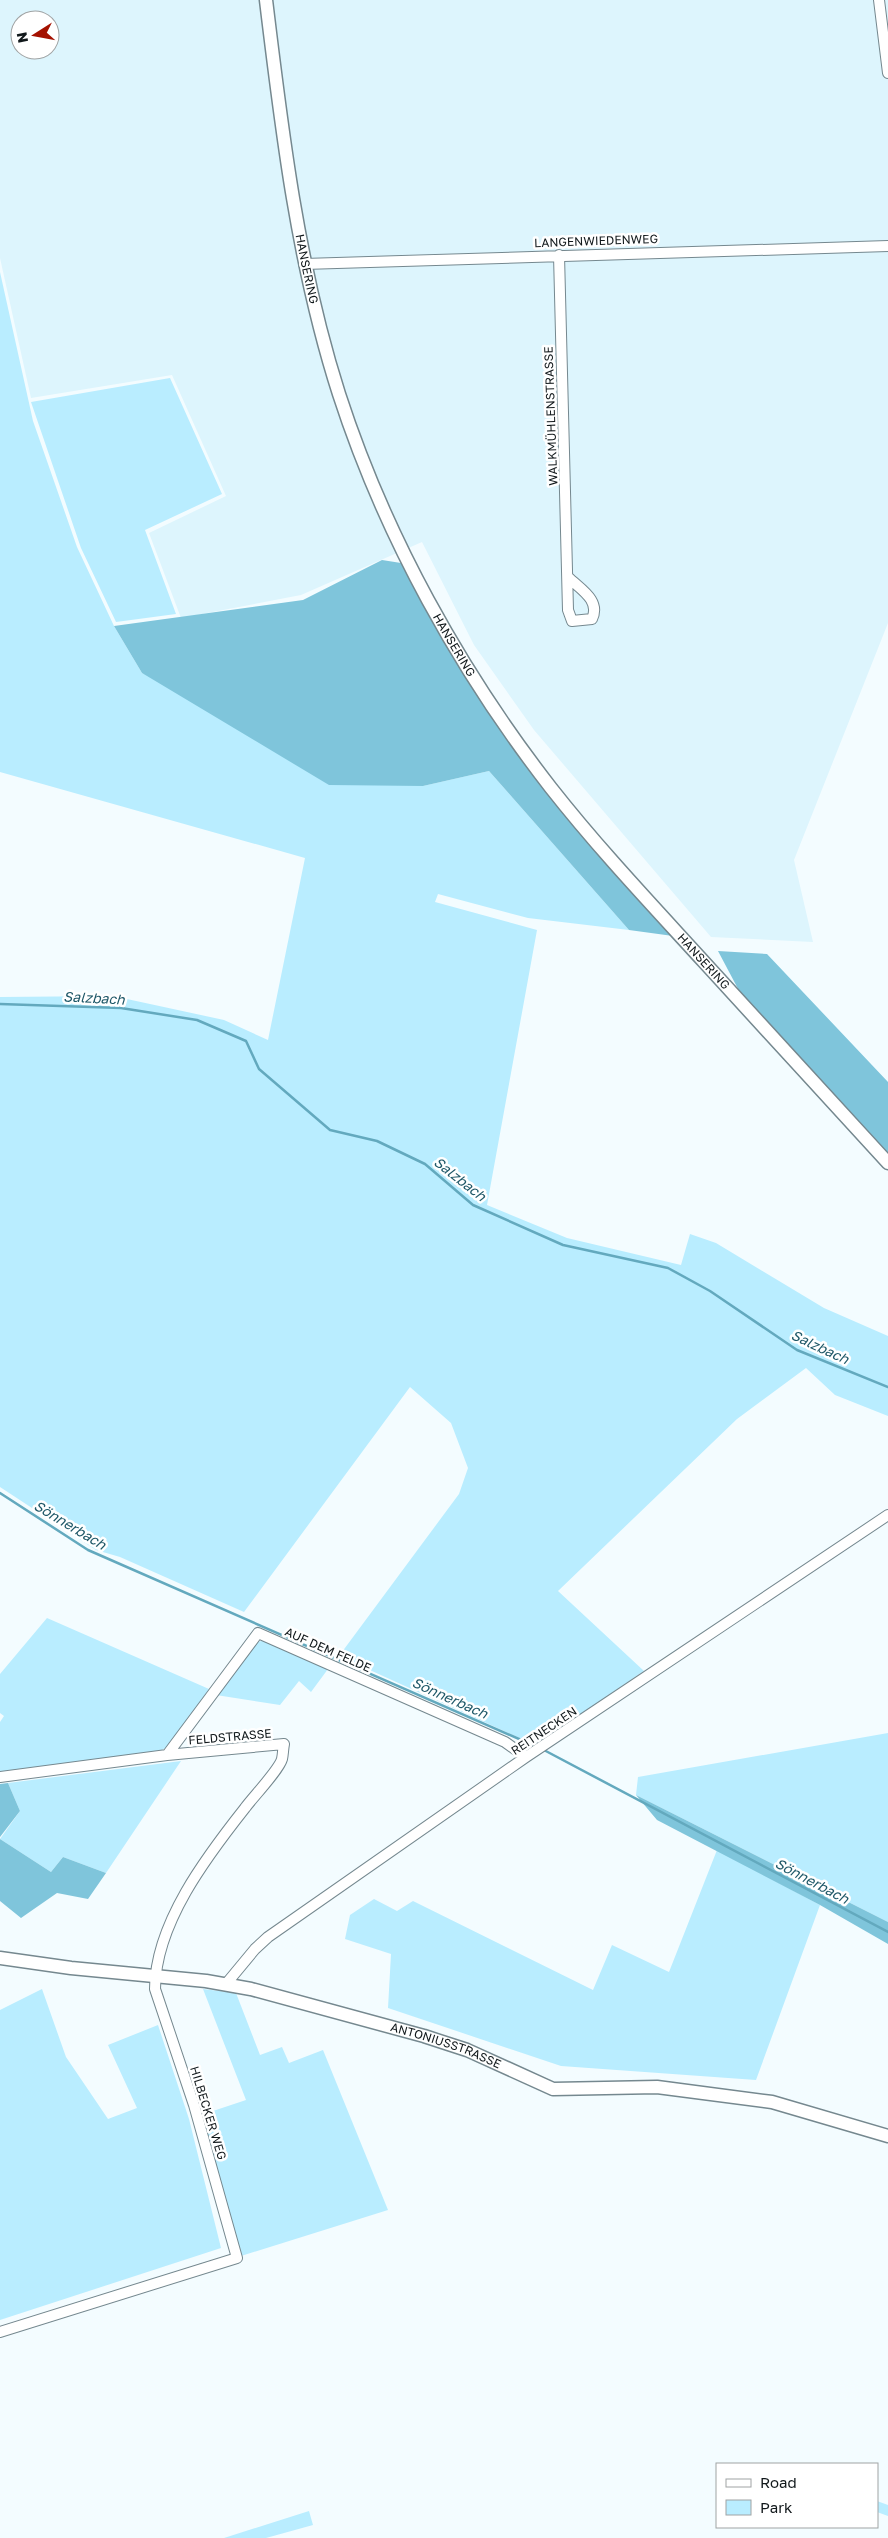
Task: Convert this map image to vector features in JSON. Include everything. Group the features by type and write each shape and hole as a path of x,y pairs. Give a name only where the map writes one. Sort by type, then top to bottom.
{"street":[{"name":"HANSERING","path":"266,0 286,162 304,264 324,344 356,440 399,543 436,614 465,664 550,787 617,867 888,1163"},
{"path":"879,0 888,74"},
{"name":"LANGENWIEDENWEG","path":"304,264 888,246"},
{"name":"WALKMÜHLENSTRASSE","path":"559,255 568,577"},
{"name":"REITNECKEN","path":"226,1984 254,1950 268,1937 530,1755 888,1515"},
{"name":"AUF DEM FELDE","path":"167,1755 258,1632 505,1742 530,1755"},
{"name":"FELDSTRASSE","path":"0,1777 167,1755 284,1744 282,1761 231,1825 190,1883 172,1916 155,1975"},
{"name":"ANTONIUSSTRASSE","path":"0,1958 62,1967 155,1975 226,1984 424,2036 467,2050 553,2089 657,2087 772,2102 888,2136"},
{"name":"HILBECKER WEG","path":"0,2332 237,2258 194,2104 155,1989 155,1975"}],"shaded area":[{"path":"0,0 888,0 888,623 794,860 813,942 711,937 534,730 474,645 422,542 301,595 181,618 149,533 226,496 172,375 31,398 0,258"},
{"path":"382,560 401,563 474,689 673,936 629,930 489,771 423,786 329,785 142,673 114,626 303,600"},
{"path":"718,951 767,954 888,1082 888,1170 763,1036"},
{"path":"8,1783 20,1811 0,1837 0,1784"},
{"path":"636,1795 888,1922 888,1944 820,1905 657,1820"},
{"path":"0,1839 51,1872 63,1857 106,1873 88,1899 57,1893 21,1918 0,1901"}],"green space":[{"path":"0,272 33,421 77,547 114,626 142,673 423,786 489,771 629,930 528,918 438,894 435,902 537,930 487,1205 567,1238 681,1265 690,1234 716,1243 824,1308 888,1336 888,1416 835,1395 806,1368 737,1419 558,1591 644,1671 535,1745 339,1656 459,1494 468,1468 451,1423 410,1387 244,1612 120,1557 96,1550 0,1487 0,997 113,996 224,1020 268,1040 305,858 0,772"},
{"path":"170,378 222,494 145,530 176,614 116,622 81,548 31,402"},
{"path":"47,1618 209,1689 169,1746 156,1753 0,1774 0,1722 4,1716 0,1713 0,1674"},
{"path":"266,1640 328,1669 311,1692 299,1681 280,1705 216,1695 253,1643"},
{"path":"888,1733 888,1922 636,1795 638,1777"},
{"path":"181,1761 106,1873 63,1857 51,1872 0,1839 20,1811 8,1783"},
{"path":"717,1850 820,1905 756,2080 561,2066 388,2008 391,1954 345,1939 350,1915 374,1899 397,1911 413,1901 593,1990 612,1945 669,1972"},
{"path":"42,1989 66,2057 108,2119 137,2108 108,2045 158,2025 189,2119 221,2248 0,2320 0,2010"},
{"path":"203,1989 236,1993 260,2055 282,2047 289,2063 323,2050 388,2210 241,2256 201,2115 246,2100"},
{"path":"878,2501 888,2505 888,2516 878,2512"},
{"path":"309,2511 313,2525 266,2538 224,2538"}],"waterway":[{"name":"Salzbach","path":"0,1004 121,1008 197,1020 246,1041 259,1069 330,1130 377,1141 425,1164 473,1205 563,1245 668,1268 710,1291 797,1350 888,1387"},
{"name":"Sönnerbach","path":"0,1493 88,1550 535,1746"},
{"name":"Sönnerbach","path":"542,1749 888,1932"}]}
